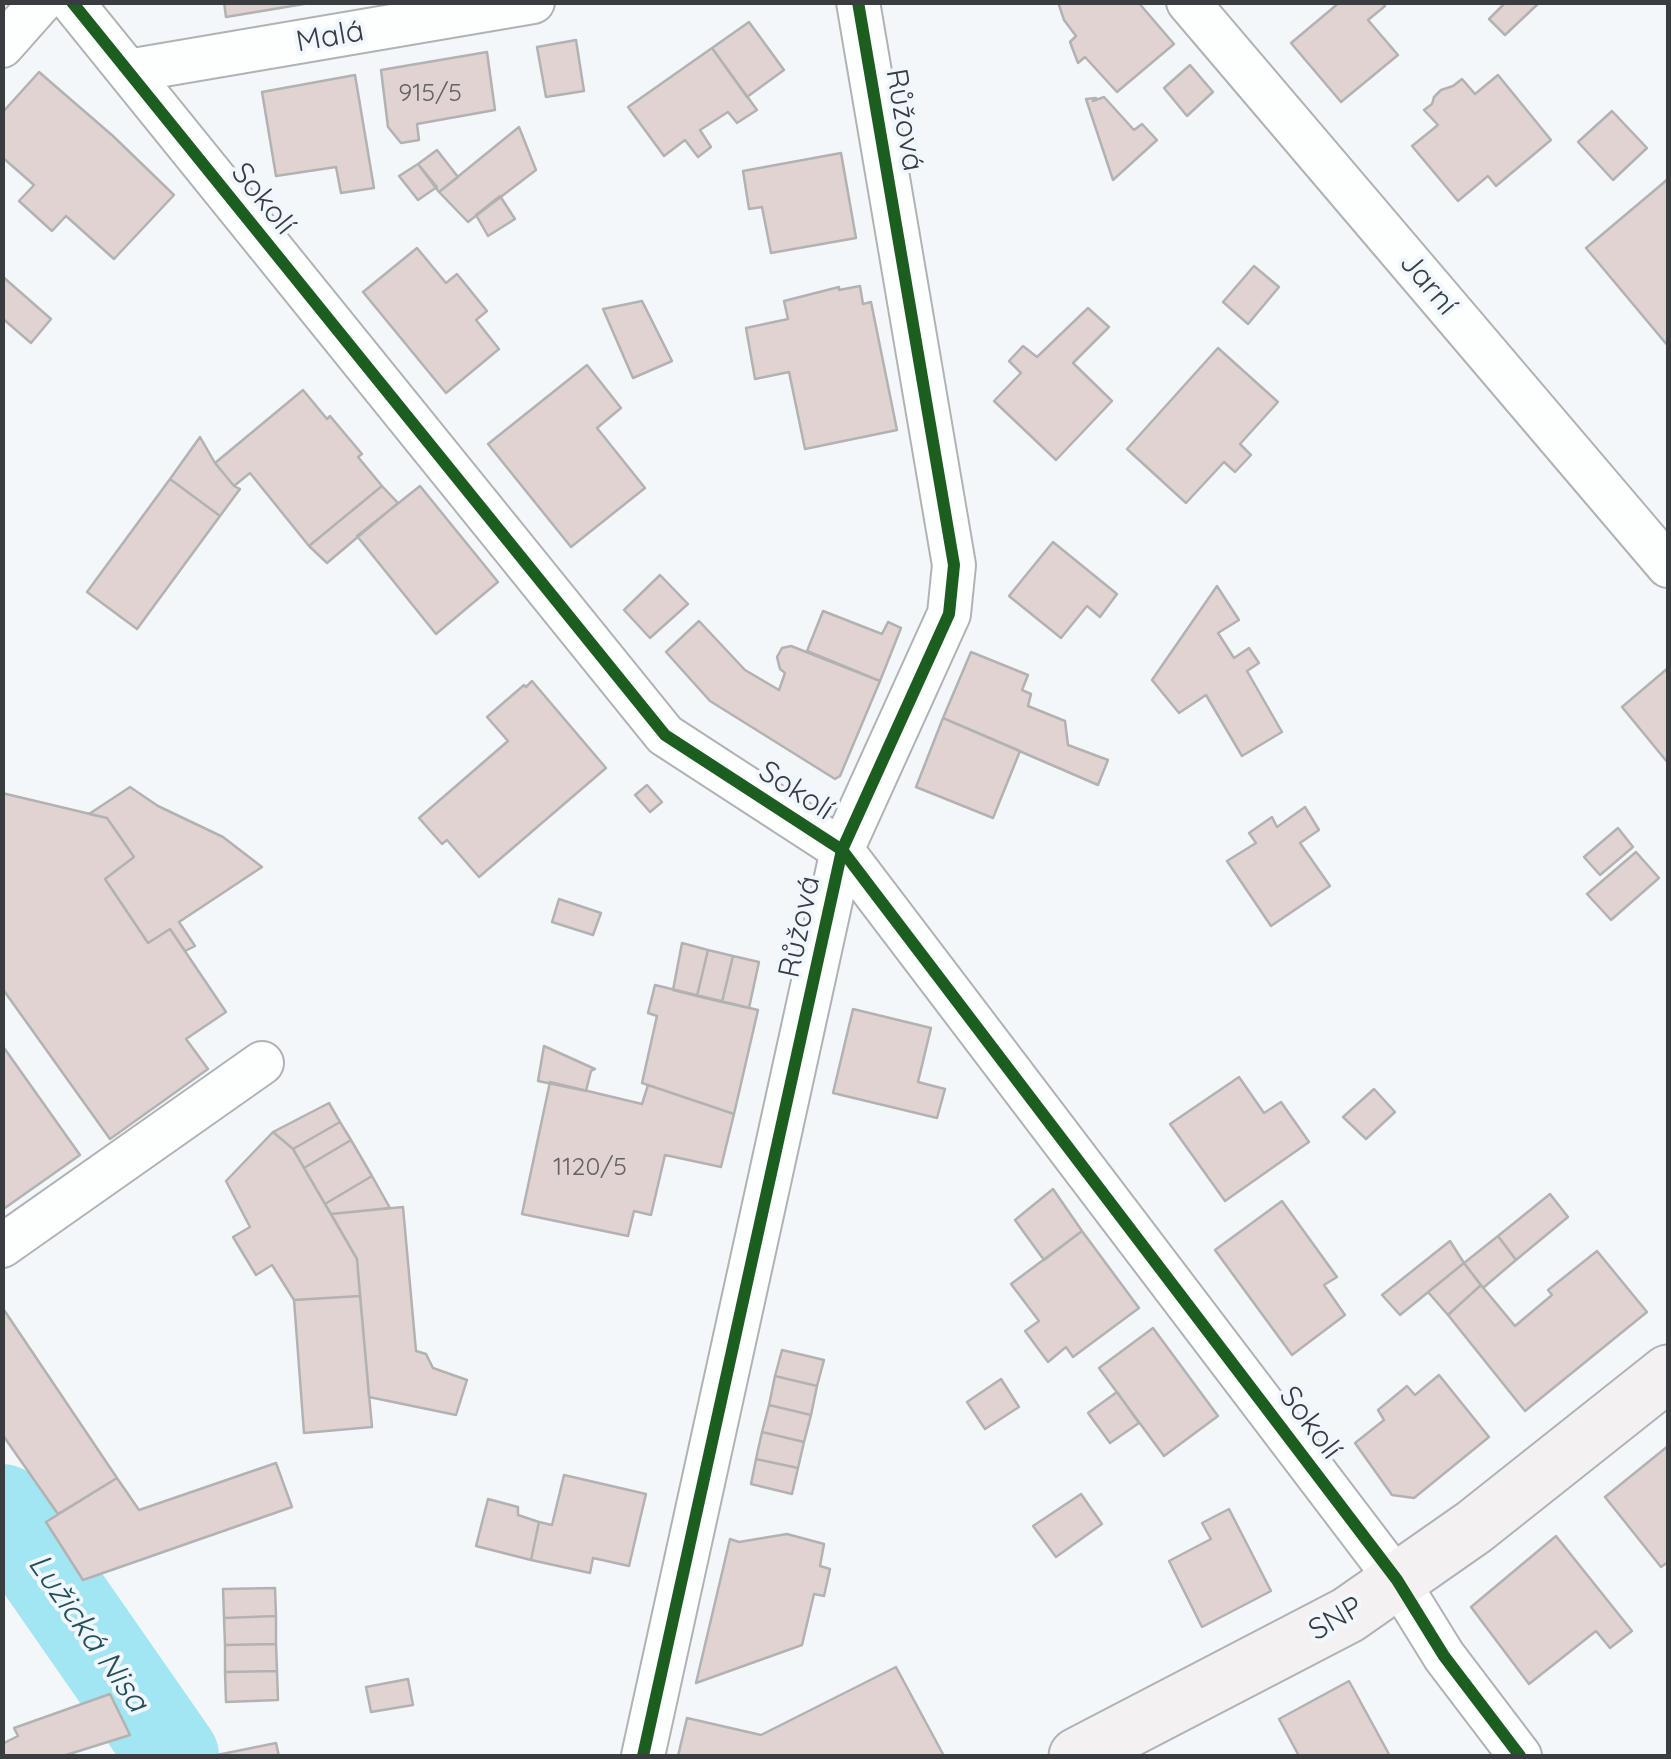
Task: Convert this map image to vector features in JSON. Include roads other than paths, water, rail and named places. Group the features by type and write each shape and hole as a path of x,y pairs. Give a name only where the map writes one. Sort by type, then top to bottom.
{"street":[{"path":"2,46 40,2"},
{"name":"Sokolí","path":"72,2 664,734 842,850 1398,1580 1444,1656 1520,1756"},
{"name":"Malá","path":"128,71 533,2"},
{"name":"Růžová","path":"644,1756 842,850 949,614 954,565 858,2"},
{"name":"Jarní","path":"1188,2 1668,566"},
{"path":"2,1246 262,1063"},
{"name":"SNP","path":"1077,1756 1348,1615 1474,1527 1668,1373"}],"waterway":[{"name":"Lužická Nisa","path":"2,1510 173,1756"}]}
